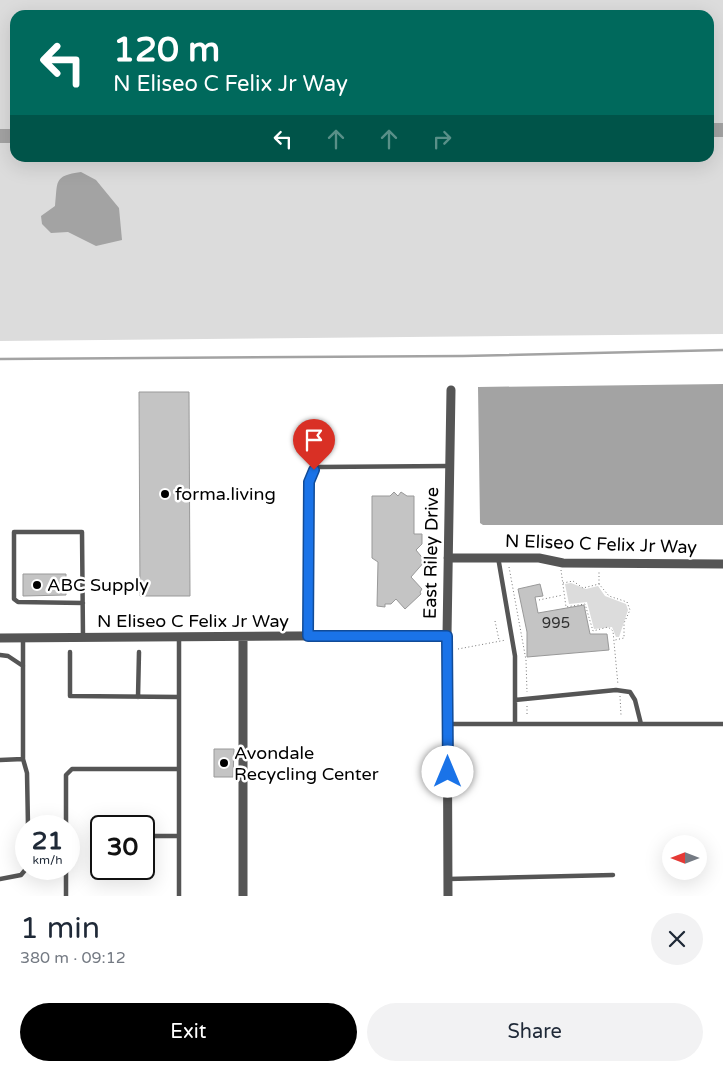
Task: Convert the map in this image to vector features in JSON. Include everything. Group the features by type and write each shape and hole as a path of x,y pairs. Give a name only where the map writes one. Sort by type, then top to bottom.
{"street":[{"name":"East Riley Drive","path":"448,896 447,636 451,390"},
{"name":"N Eliseo C Felix Jr Way","path":"448,558 539,558 563,563 723,564"},
{"name":"N Eliseo C Felix Jr Way","path":"0,638 447,636"},
{"path":"242,896 243,637"}],"lane":[{"path":"308,636 309,482 314,470 319,468 449,466"},
{"path":"83,603 18,602 14,599 14,532 82,532 83,603 83,638"},
{"path":"498,558 513,638 515,724"},
{"path":"179,637 179,896"},
{"path":"23,638 23,760 27,774 28,815"},
{"path":"70,652 70,696 179,697"},
{"path":"138,696 139,652"},
{"path":"0,655 8,656 23,666"},
{"path":"515,700 619,691 630,692 635,700 641,724"},
{"path":"447,724 723,724"},
{"path":"0,760 23,760"},
{"path":"66,815 66,775 72,769 179,769"},
{"path":"155,836 179,836"},
{"path":"0,879 15,876"},
{"path":"448,879 613,876"},
{"path":"66,880 66,896"}],"path":[{"path":"508,564 523,636 526,660 527,716"},
{"path":"561,569 566,607 585,604 593,631 608,627 613,631 621,715"},
{"path":"599,570 599,584 609,596 626,601 629,606 624,638 614,640"},
{"path":"562,583 573,581 584,588 595,583 599,584"},
{"path":"539,600 564,594"},
{"path":"495,621 499,641"},
{"path":"458,649 523,636"}],"shaded area":[{"path":"0,0 723,0 723,334 0,341"},
{"path":"81,172 96,180 119,208 122,240 96,246 68,232 51,233 42,224 41,216 55,206 57,185 61,178"},
{"path":"723,384 723,525 483,525 480,523 478,387"},
{"path":"571,583 586,589 598,586 605,596 626,604 628,610 619,637 616,637 612,627 594,629 587,602 569,604 565,584"}],"building":[{"name":"forma.living","path":"139,392 189,392 190,596 140,596"},
{"path":"394,492 398,496 401,492 407,496 414,496 414,534 422,534 422,544 416,550 425,561 411,577 422,589 421,594 405,609 396,599 391,604 385,604 385,607 377,606 378,562 372,558 372,496 390,496"},
{"path":"23,574 66,574 66,595 23,596"},
{"path":"540,584 543,596 535,597 538,613 584,605 590,634 607,634 609,650 527,657 527,632 518,589"},
{"name":"Avondale Recycling Center","path":"214,749 234,749 233,777 214,777"}],"waterway":[{"path":"714,130 723,130"},
{"path":"0,136 10,136"},
{"path":"0,359 463,356 723,350"}],"place":[{"name":"forma.living","path":"165,494"},
{"name":"ABC Supply","path":"37,585"},
{"name":"Avondale Recycling Center","path":"224,763"}],"route":[{"path":"314,470 309,482 308,636 447,636 448,772"}]}
